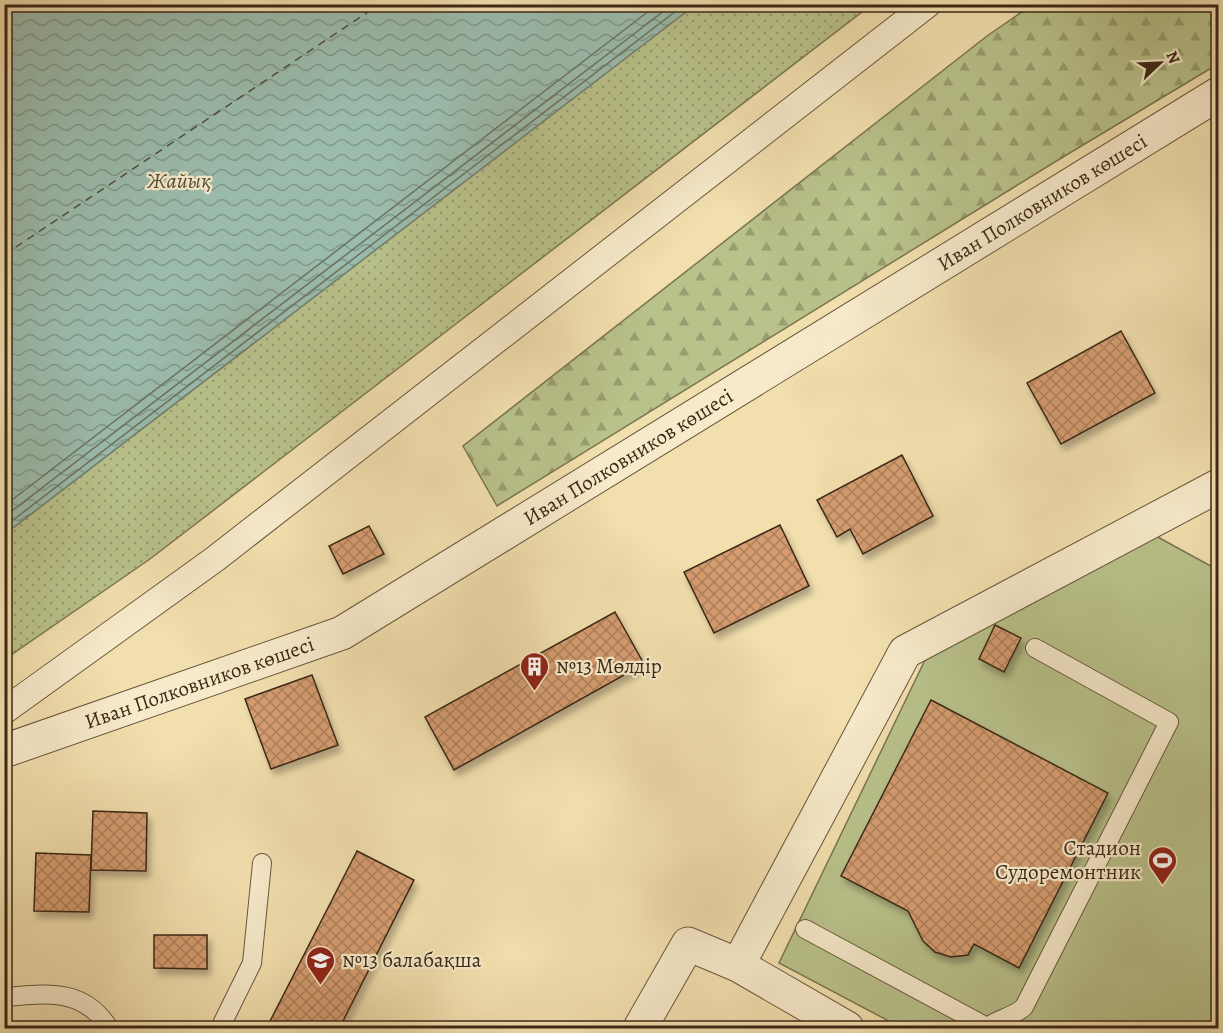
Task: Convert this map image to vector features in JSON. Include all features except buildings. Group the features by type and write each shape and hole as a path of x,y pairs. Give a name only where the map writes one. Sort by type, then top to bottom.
{"street":[{"path":"4,711 215,559 928,4"},
{"name":"Иван Полковников көшесі","path":"4,751 342,633 1218,94"},
{"path":"738,965 905,652 1218,486"},
{"path":"640,1029 688,944 738,965 847,1029"}],"lane":[{"path":"806,929 986,1028 998,1019 1013,1016 1024,1007 1169,722 1035,648"},
{"path":"220,1029 252,963 262,863"},
{"path":"4,997 60,993 99,1012 109,1029"}],"green space":[{"path":"695,5 871,5 150,559 5,659 5,534"},
{"path":"1032,5 1218,5 1218,64 497,506 463,446 987,36"},
{"path":"1154,535 1218,570 1218,1028 902,1028 779,963 925,660"}],"water":[{"name":"Жайық","path":"5,4 695,4 695,5 5,534"}],"ferry route":[{"path":"4,255 380,4"}],"place":[{"name":"№13 Мөлдiр","path":"535,692"},
{"name":"Стадион Судоремонтник","path":"1162,886"},
{"name":"№13 балабақша","path":"321,986"}]}
